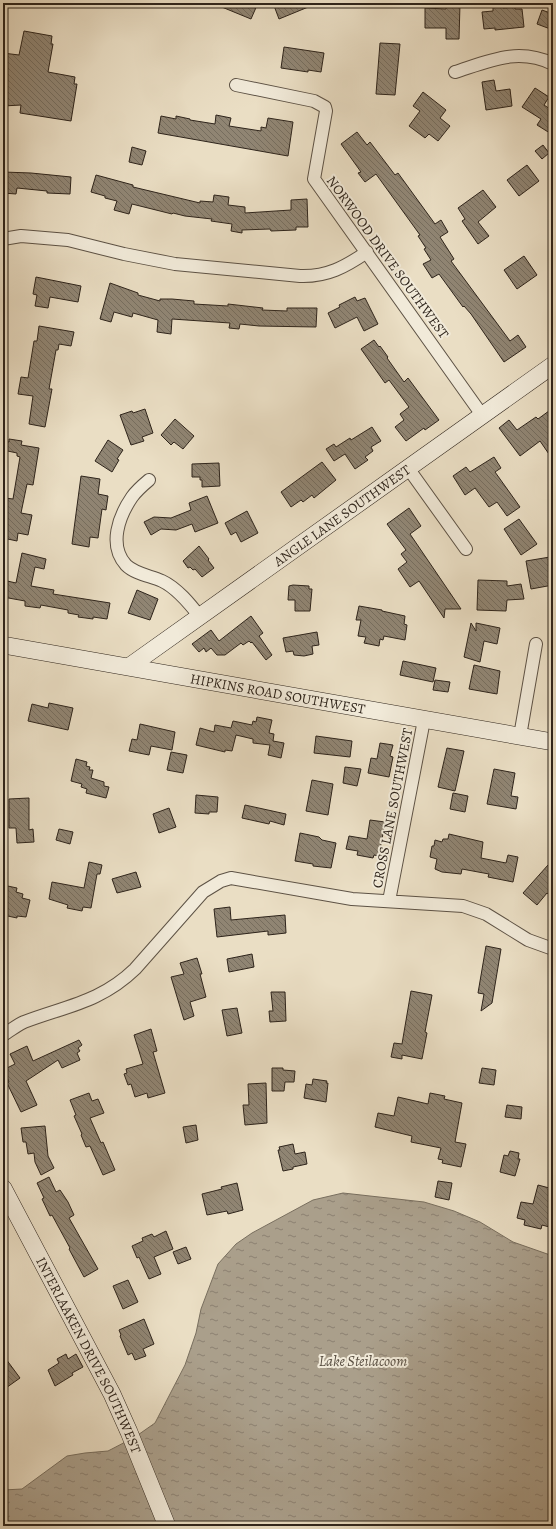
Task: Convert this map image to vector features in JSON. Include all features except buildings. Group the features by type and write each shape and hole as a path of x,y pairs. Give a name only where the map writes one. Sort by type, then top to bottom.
{"street":[{"path":"455,72 506,56 525,56 553,64"},
{"name":"NORWOOD DRIVE SOUTHWEST","path":"236,85 314,101 325,107 326,110 314,179 482,416"},
{"path":"3,239 21,236 68,240 124,254 176,264 314,277 346,266 366,252"},
{"name":"ANGLE LANE SOUTHWEST","path":"130,666 408,468 552,368"},
{"path":"408,468 466,549"},
{"path":"149,480 132,498 124,511 116,534 117,549 127,566 144,575 164,582 187,602 200,617"},
{"path":"520,736 536,644"},
{"name":"HIPKINS ROAD SOUTHWEST","path":"3,645 130,666 553,742"},
{"name":"CROSS LANE SOUTHWEST","path":"389,901 424,720"},
{"path":"3,1035 23,1023 87,1001 124,980 158,944 203,892 221,881 231,878 352,899 463,906 486,914 528,940 553,949"},
{"name":"INTERLAAKEN DRIVE SOUTHWEST","path":"3,1188 93,1357 129,1432 167,1526"}],"water":[{"name":"Lake Steilacoom","path":"343,1193 424,1202 454,1211 480,1222 513,1242 553,1256 553,1526 3,1526 3,1490 22,1489 67,1456 108,1451 135,1437 155,1423 185,1365 196,1333 201,1309 218,1264 236,1244 252,1233 313,1200"}]}
